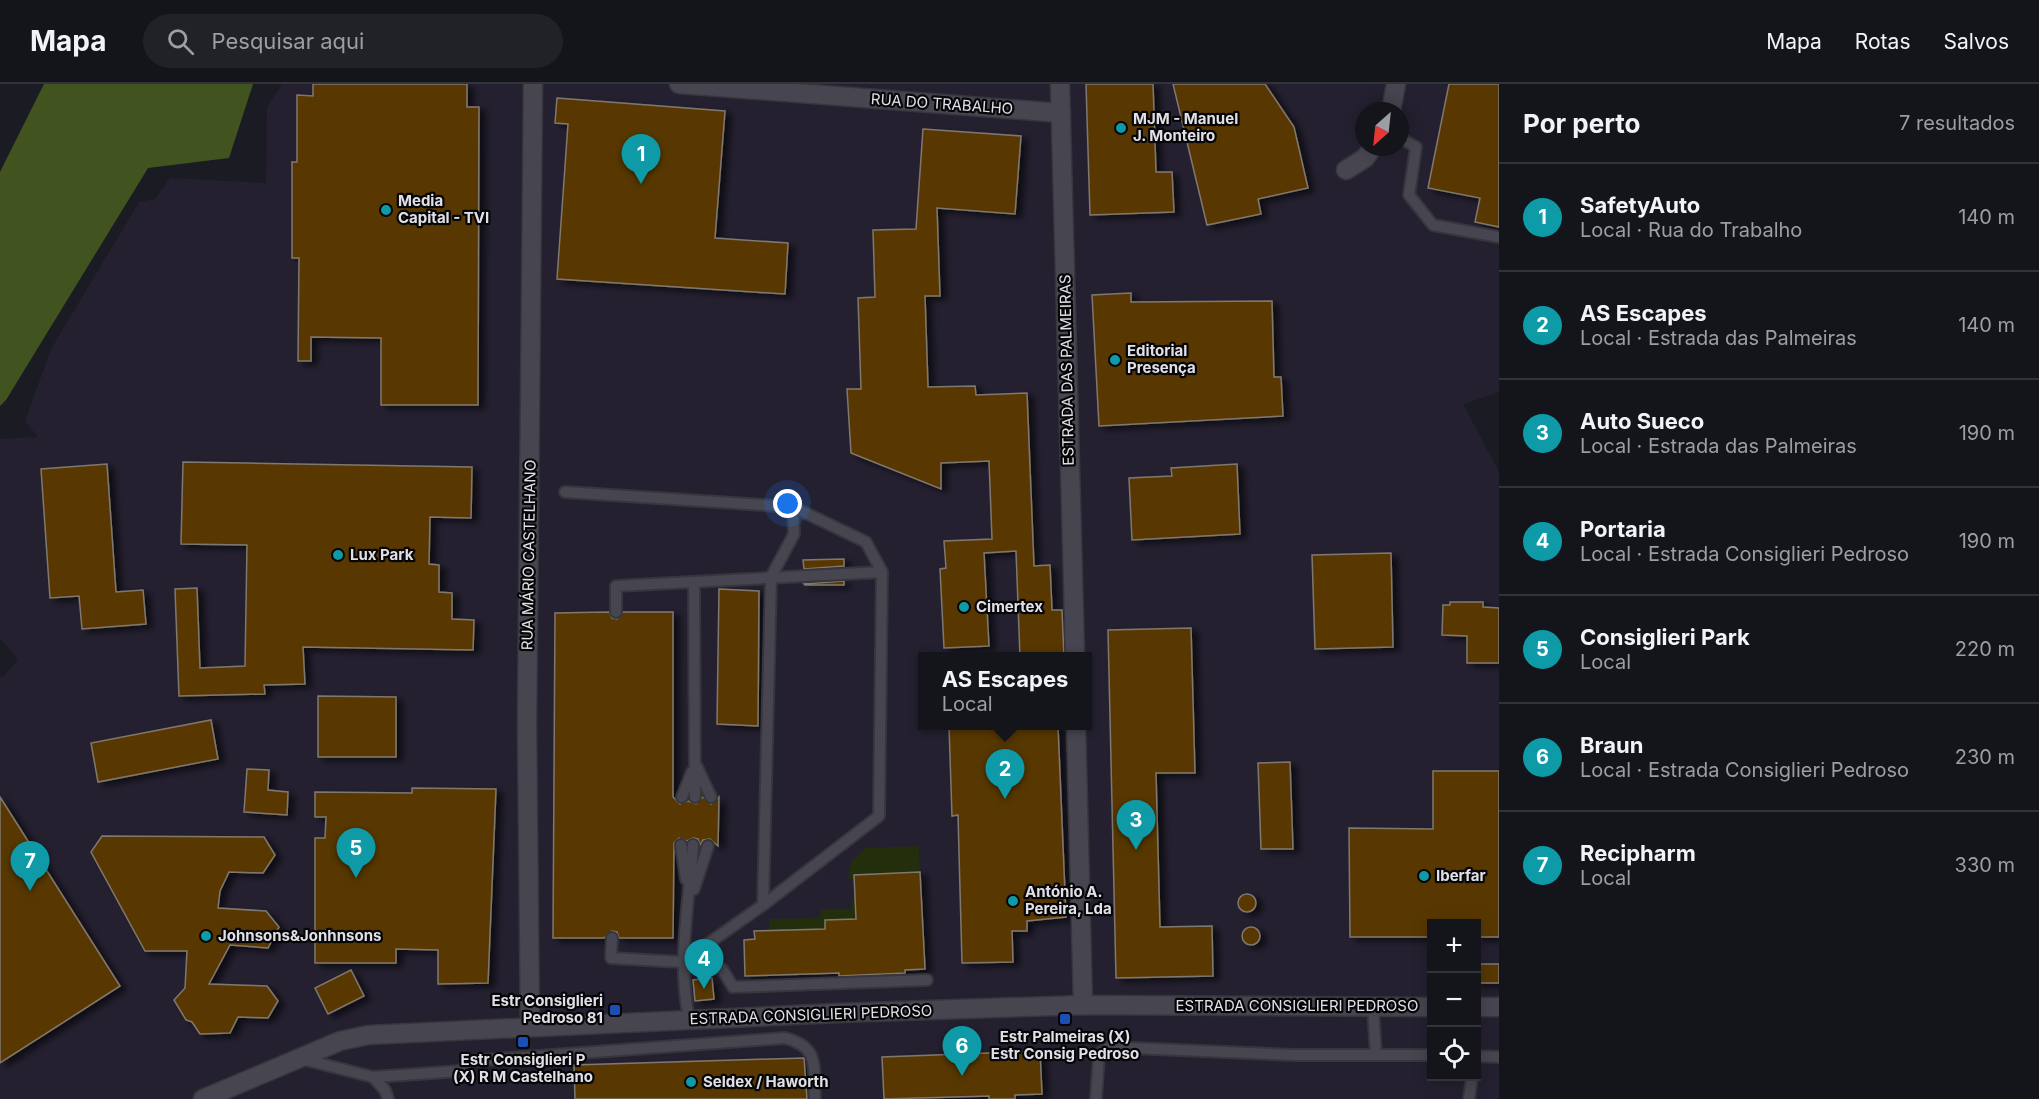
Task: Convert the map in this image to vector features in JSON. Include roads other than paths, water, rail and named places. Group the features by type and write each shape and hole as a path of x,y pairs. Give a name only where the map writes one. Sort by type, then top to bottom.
{"street":[{"name":"RUA MÁRIO CASTELHANO","path":"530,1027 527,725 533,84"},
{"name":"RUA DO TRABALHO","path":"679,84 1061,113"},
{"name":"ESTRADA DAS PALMEIRAS","path":"1060,84 1075,652"},
{"path":"1393,102 1396,84"},
{"path":"1346,170 1366,156"},
{"path":"1076,730 1083,1005"},
{"name":"ESTRADA CONSIGLIERI PEDROSO","path":"203,1099 340,1041 368,1035 689,1019 1083,1005 1427,1007"},
{"path":"1481,1007 1499,1008"}],"lane":[{"path":"1409,143 1416,147 1409,195 1433,225 1499,237"},
{"path":"565,492 794,507 866,542 882,572 879,816 763,905 682,962"},
{"path":"763,905 771,577 794,534 794,507"},
{"path":"616,612 616,586 882,572"},
{"path":"694,583 695,797"},
{"path":"682,797 696,764"},
{"path":"696,764 711,797"},
{"path":"687,845 690,903"},
{"path":"689,1019 682,962 690,903 708,846"},
{"path":"612,938 611,958 682,962 722,969 733,987 927,980"},
{"path":"1372,1007 1376,1055"},
{"path":"300,1058 373,1077 461,1071 469,1061 539,1054 785,1038 809,1048 813,1056 815,1099"},
{"path":"1096,1099 1099,1054 1109,1047 1294,1055 1427,1055"},
{"path":"1481,1056 1499,1056"},
{"path":"373,1077 385,1090 388,1099"},
{"path":"1468,1099 1471,1081"}],"place":[{"name":"MJM - Manuel J. Monteiro","path":"1121,128"},
{"name":"SafetyAuto","path":"641,184"},
{"name":"Media Capital - TVI","path":"386,210"},
{"name":"Editorial Presença","path":"1115,360"},
{"name":"Lux Park","path":"338,555"},
{"name":"Cimertex","path":"964,607"},
{"name":"AS Escapes","path":"1005,799"},
{"name":"Auto Sueco","path":"1136,850"},
{"name":"Iberfar","path":"1424,876"},
{"name":"Consiglieri Park","path":"356,878"},
{"name":"Recipharm","path":"30,891"},
{"name":"António A. Pereira, Lda","path":"1013,901"},
{"name":"Johnsons&Jonhnsons","path":"206,936"},
{"name":"Portaria","path":"704,989"},
{"name":"Estr Consiglieri Pedroso 81","path":"615,1010"},
{"name":"Estr Palmeiras (X) Estr Consig Pedroso","path":"1065,1019"},
{"name":"Estr Consiglieri P (X) R M Castelhano","path":"523,1042"},
{"name":"Braun","path":"962,1076"},
{"name":"Seldex / Haworth","path":"691,1082"}]}
